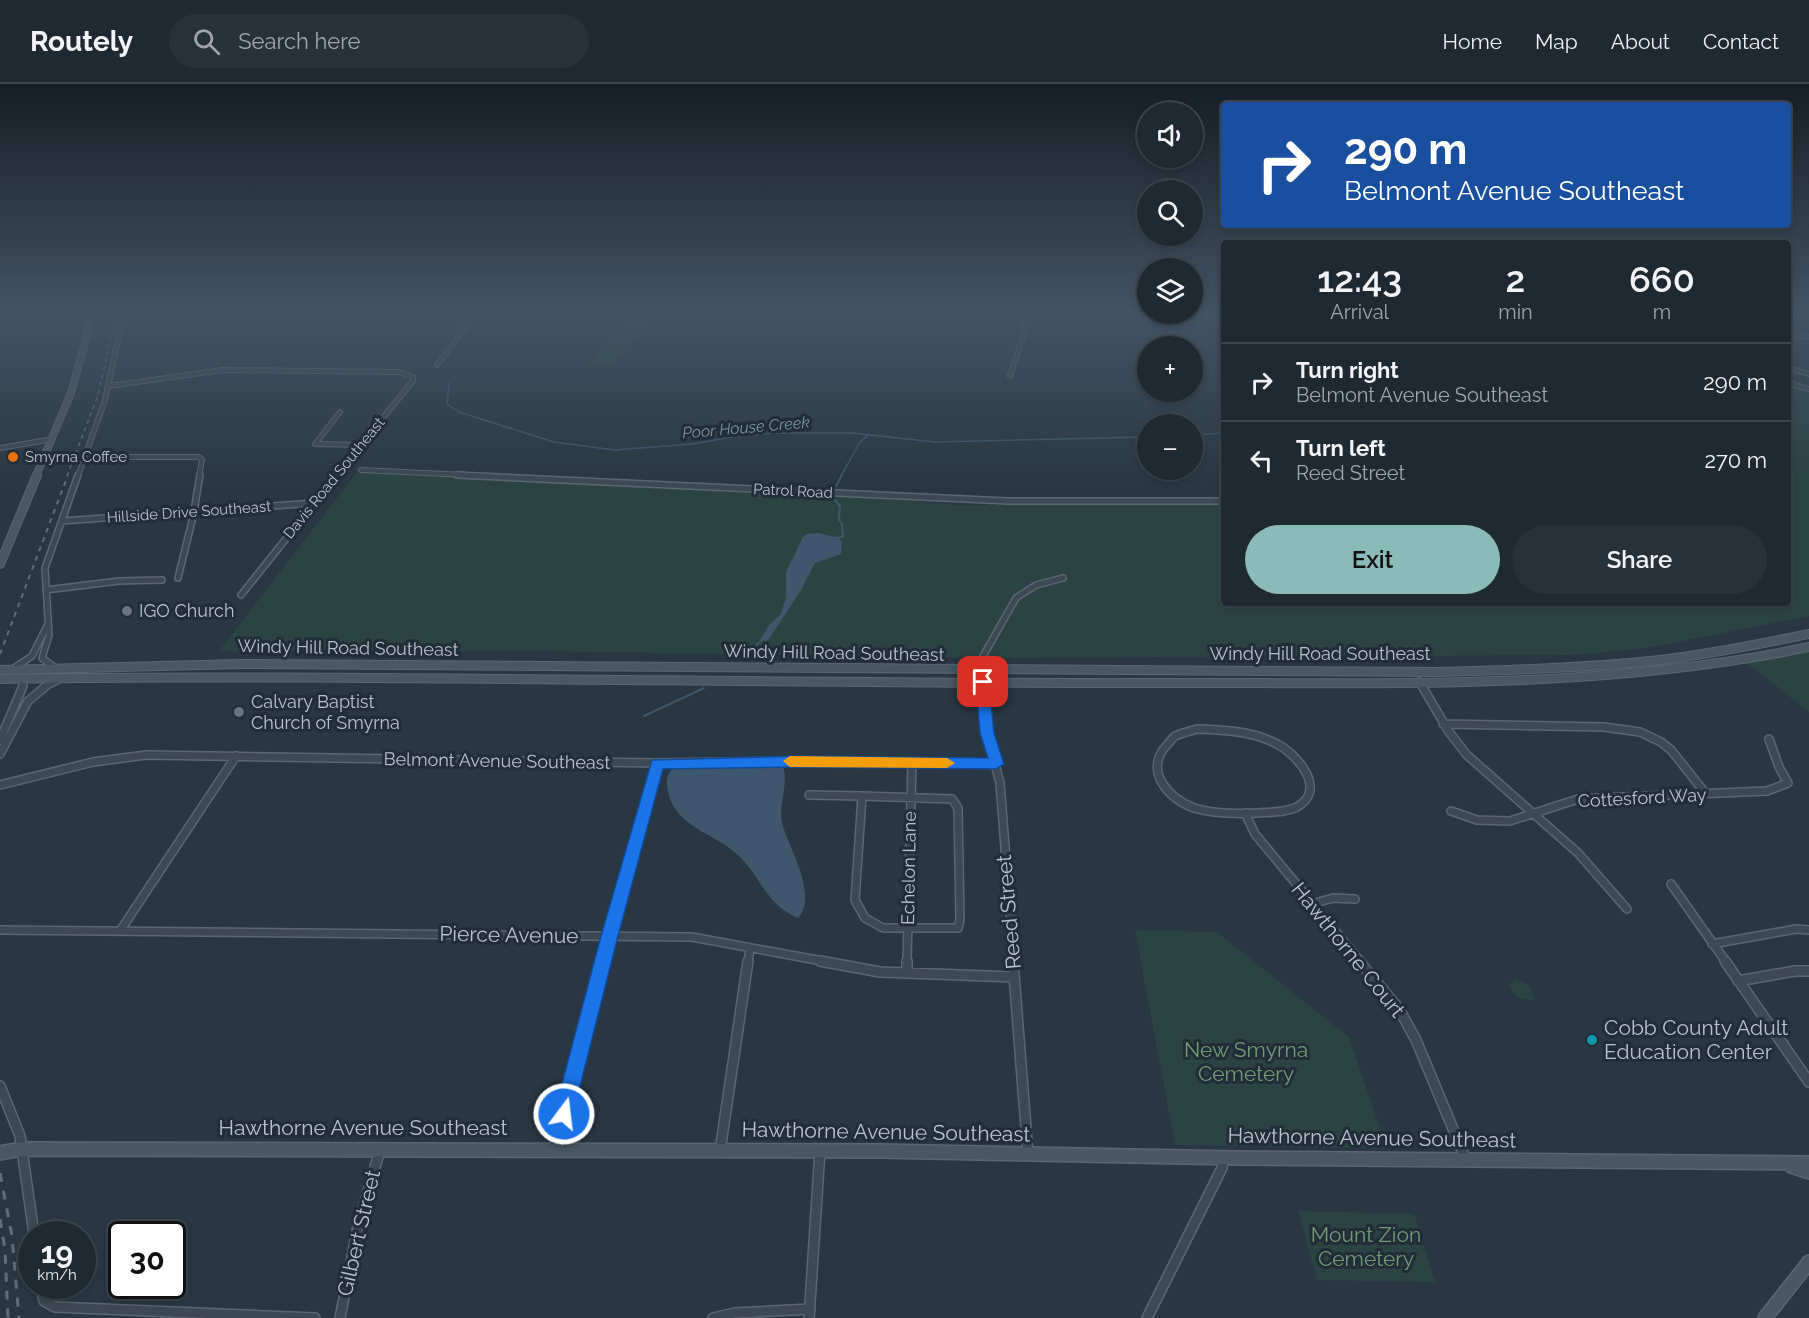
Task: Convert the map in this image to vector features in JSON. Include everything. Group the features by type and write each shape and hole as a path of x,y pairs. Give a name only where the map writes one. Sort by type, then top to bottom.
{"main road":[{"path":"0,564 53,439 79,370"},
{"name":"Windy Hill Road Southeast","path":"0,670 193,664 982,671 1552,668 1676,658 1734,650 1809,634"},
{"name":"Windy Hill Road Southeast","path":"0,679 72,676 983,682 1528,681 1643,674 1722,664 1809,647"},
{"name":"Hawthorne Avenue Southeast","path":"0,1153 22,1149 820,1150 1809,1163"},
{"name":"Hawthorne Avenue Southeast","path":"1771,1161 1809,1172"},
{"path":"1765,1318 1809,1262"}],"street":[{"path":"54,667 42,658 49,635 45,568 85,457 112,370"},
{"name":"Davis Road Southeast","path":"109,386 223,370 399,372 412,375 413,381 241,595"},
{"path":"1010,376 1012,370"},
{"path":"1791,384 1809,389"},
{"path":"340,412 315,444 360,445"},
{"path":"0,448 53,439"},
{"path":"85,457 199,457 202,460 194,512 178,578"},
{"name":"Patrol Road","path":"362,470 1007,501 1221,501"},
{"name":"Hillside Drive Southeast","path":"62,521 316,503"},
{"path":"982,671 986,649 1016,598 1036,585 1063,578"},
{"path":"46,590 110,582 162,580"},
{"path":"10,669 27,662 49,623"},
{"name":"Reed Street","path":"982,671 987,733 996,764 1028,1154"},
{"path":"0,754 33,694 49,684 72,676"},
{"path":"0,740 24,685 21,678"},
{"path":"1419,681 1443,724 1467,755 1578,853 1627,909"},
{"path":"1443,724 1604,727 1640,732 1661,742 1671,750 1706,794"},
{"path":"1210,730 1267,739 1294,754 1310,779 1310,792 1305,801 1294,808 1277,812 1245,813 1201,810 1174,796 1162,782 1157,771 1156,763 1163,747 1184,732 1210,730"},
{"name":"Cottesford Way","path":"1451,811 1477,820 1522,819 1578,799 1767,791 1788,783 1769,739"},
{"path":"120,931 236,756"},
{"name":"Belmont Avenue Southeast","path":"0,785 126,757 236,756 657,763 996,764"},
{"name":"Echelon Lane","path":"907,974 912,762"},
{"path":"554,1149 657,763"},
{"path":"809,795 862,795 952,799 956,802 960,920 958,928 883,928 864,918 855,900 862,795"},
{"name":"Hawthorne Court","path":"1245,813 1255,834 1399,1009 1467,1160"},
{"path":"1671,884 1809,1082"},
{"path":"1312,904 1333,898 1355,899"},
{"path":"1712,944 1796,929 1809,930"},
{"name":"Pierce Avenue","path":"0,930 700,938 849,967 907,974 1014,976"},
{"path":"720,1151 750,948"},
{"path":"1738,981 1795,970 1809,971"},
{"path":"0,1086 16,1124 22,1149 32,1221"},
{"name":"Gilbert Street","path":"340,1318 358,1226 380,1149"},
{"path":"713,1318 746,1312 809,1314 820,1150"},
{"path":"1147,1318 1222,1168 1223,1157"},
{"path":"43,1299 55,1307 315,1318"}],"green space":[{"path":"1791,386 1809,391 1809,616 1648,648 1573,655 991,658 541,651 219,651 357,472 838,496 960,505 1221,505 1221,606 1791,606"},
{"path":"1809,651 1809,712 1747,663"},
{"name":"New Smyrna Cemetery","path":"1135,930 1217,932 1349,1037 1387,1149 1175,1145"},
{"path":"1515,979 1529,985 1535,1000 1522,999 1514,993 1509,985"},
{"name":"Mount Zion Cemetery","path":"1298,1211 1414,1214 1435,1282 1317,1280"}],"water":[{"path":"818,533 839,538 842,542 841,554 815,563 801,590 769,639 760,640 769,625 781,614 786,597 786,572 803,537 807,534"},
{"path":"783,766 785,780 781,809 782,823 804,884 804,909 798,918 788,913 772,899 741,858 688,822 672,804 667,782 672,769"}],"waterway":[{"name":"Poor House Creek","path":"449,383 447,404 459,412 554,442 615,450 692,444 738,436 776,433 852,433 935,442 1137,437"},
{"name":"Poor House Creek","path":"1203,434 1221,433"},
{"path":"841,476 860,442 867,436"},
{"path":"836,486 842,475"},
{"path":"833,498 840,506 839,520 842,524 843,537 835,538"},
{"path":"738,655 751,650 761,641"},
{"path":"644,716 704,688"}],"railway":[{"path":"67,476 98,395 104,370"},
{"path":"0,654 68,475"},
{"path":"0,1173 12,1236 19,1318"},
{"path":"0,1219 5,1250 8,1318"}],"slow traffic":[{"path":"790,761 947,763"}],"place":[{"name":"Smyrna Coffee","path":"13,457"},
{"name":"IGO Church","path":"127,611"},
{"name":"Calvary Baptist Church of Smyrna","path":"239,712"},
{"name":"Cobb County Adult Education Center","path":"1592,1040"}],"route":[{"path":"564,1114 609,936 657,763 799,761 996,764 987,733 983,682"}]}
